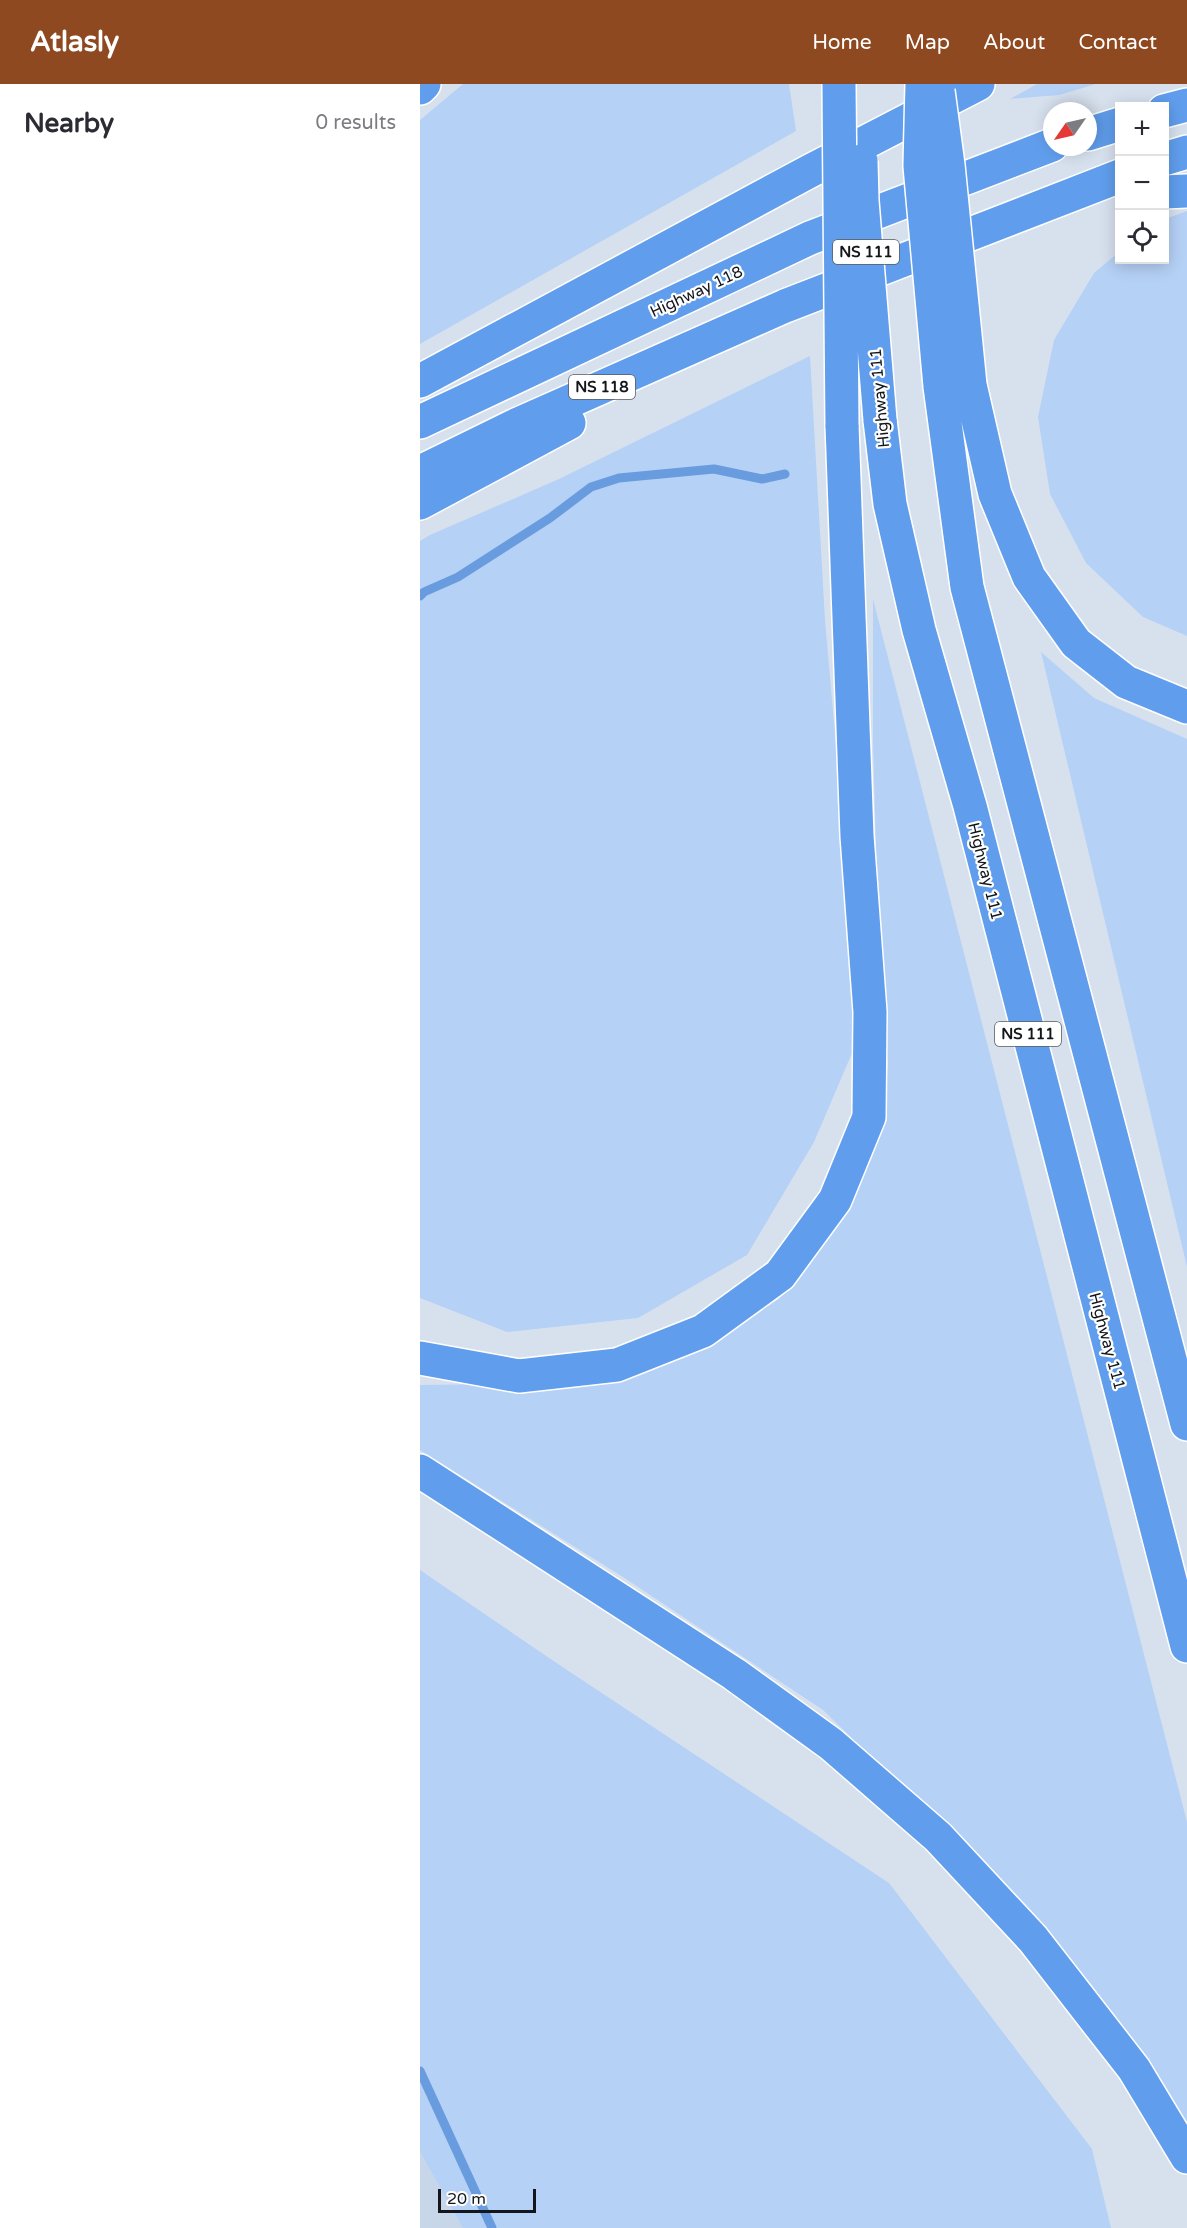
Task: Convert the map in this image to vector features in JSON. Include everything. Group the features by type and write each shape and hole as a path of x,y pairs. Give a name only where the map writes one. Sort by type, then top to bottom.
{"highway":[{"path":"420,88 424,84"},
{"path":"420,1358 519,1376 617,1365 703,1331 780,1275 836,1200 869,1117 870,1012 856,836 842,425 839,84"},
{"name":"Highway 111","path":"859,84 862,201 880,420 890,504 919,630 970,806 1187,1646"},
{"name":"NS 111","path":"922,84 920,166 955,385 967,586 1187,1424"},
{"path":"936,84 948,165 955,385 994,494 1029,577 1076,643 1126,682 1187,707"},
{"path":"420,381 810,171 978,84"},
{"path":"1169,110 1187,105"},
{"path":"1097,131 1115,125"},
{"name":"Highway 118","path":"420,422 810,238 1043,148"},
{"path":"1169,157 1187,152"},
{"name":"NS 118","path":"420,472 514,426 785,306 1115,178"},
{"path":"1169,192 1187,191"},
{"path":"1059,200 1115,195"},
{"path":"420,503 785,306"},
{"path":"420,1471 734,1674 831,1744 938,1837 1033,1939 1105,2031 1134,2069 1187,2157"}],"shaded area":[{"path":"463,84 789,84 796,131 420,344 420,120"},
{"path":"1037,84 1096,84 1059,95 1010,99"},
{"path":"1187,211 1187,636 1143,617 1086,563 1050,494 1038,417 1054,340 1094,273 1115,255 1115,264 1169,264 1169,218"},
{"path":"810,356 825,620 861,1032 814,1142 747,1255 638,1318 507,1332 420,1298 420,541 559,479"},
{"path":"873,599 1187,1822 1187,2162 997,1881 823,1710 623,1577 420,1450 420,1385 503,1384 704,1348 779,1299 834,1218 888,1068 878,915 873,741"},
{"path":"1041,652 1094,698 1187,739 1187,1267"},
{"path":"420,1570 889,1883 1092,2149 1111,2228 463,2228 420,2152"},
{"path":"420,2152 463,2228 420,2228"}],"waterway":[{"path":"420,596 458,577 550,518 591,487 619,478 714,469 762,479 785,474"},
{"path":"420,2071 492,2228"}]}
